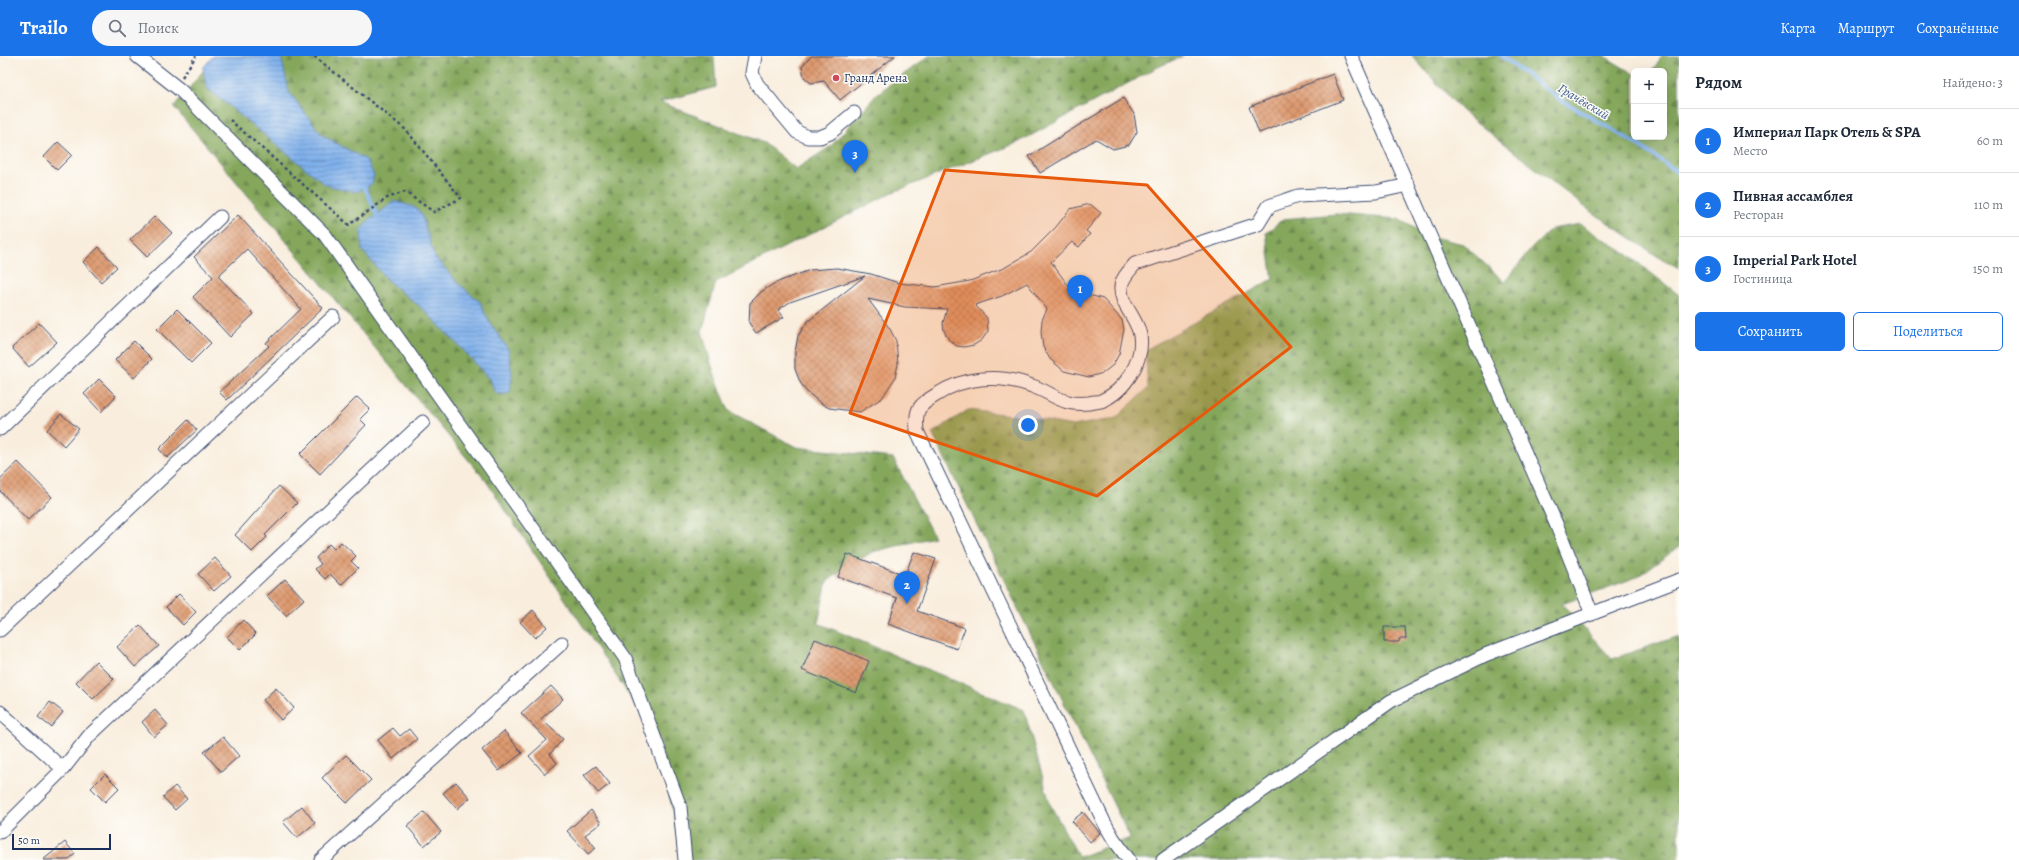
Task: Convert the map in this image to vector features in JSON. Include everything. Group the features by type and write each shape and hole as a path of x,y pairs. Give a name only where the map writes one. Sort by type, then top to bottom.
{"street":[{"path":"137,56 180,90 325,235 625,658 680,807 685,860"},
{"path":"754,56 752,73 757,84 797,132 808,137 820,137 830,133 854,113"},
{"path":"1351,56 1557,526 1592,614"},
{"path":"1129,860 1113,838 1104,822 917,431 916,418 920,405 950,386 980,379 1010,380 1033,386 1059,400 1076,404 1100,401 1121,388 1133,373 1139,352 1140,335 1134,320 1122,299 1121,286 1126,274 1135,264 1258,224 1269,206 1298,196 1376,192 1408,185"},
{"path":"0,429 220,217"},
{"path":"0,630 333,317"},
{"path":"0,832 63,769 89,736 423,422"},
{"path":"1163,860 1391,701 1485,655 1679,580"},
{"path":"321,860 562,643"},
{"path":"0,712 63,769"}],"path":[{"path":"187,82 181,77 196,56"},
{"path":"228,118 349,225 387,198 405,192 434,212 461,198 406,130 314,56"}],"highlighted area":[{"path":"945,170 1147,185 1291,347 1097,496 850,413"}],"green space":[{"path":"215,56 714,56 716,87 660,102 764,143 796,169 831,146 878,93 929,56 1183,56 1158,67 1017,143 891,193 716,282 702,332 715,376 729,411 796,447 893,458 934,537 872,552 827,581 818,623 1024,710 1050,804 1079,857 1130,838 932,433 968,410 1021,416 1073,426 1116,418 1148,388 1145,350 1273,279 1266,233 1283,219 1336,214 1398,219 1429,236 1463,244 1505,282 1531,249 1551,229 1580,224 1627,254 1679,295 1679,547 1637,577 1562,604 1612,659 1679,636 1679,860 682,860 659,740 486,481 174,107"},
{"path":"1412,56 1604,56 1631,72 1631,140 1667,140 1667,68 1654,68 1662,56 1679,56 1679,268 1657,256 1582,205 1462,111"}],"water":[{"path":"213,56 281,56 289,92 322,135 366,160 374,175 372,184 357,192 326,185 207,88 203,68"},
{"path":"395,201 414,207 421,213 434,256 458,283 481,303 488,320 508,349 512,374 510,392 501,395 494,391 491,381 468,355 423,309 388,281 362,250 361,231 366,223"}],"building":[{"name":"Гранд Арена","path":"811,56 895,56 840,100 824,81 811,83 804,77 802,67"},
{"path":"1333,74 1343,100 1259,133 1249,107"},
{"path":"1123,98 1134,114 1137,132 1129,145 1113,149 1096,139 1040,173 1029,156"},
{"path":"58,142 72,155 57,170 44,157"},
{"path":"1090,204 1101,213 1086,231 1090,234 1079,247 1072,242 1051,262 1076,296 1093,296 1103,299 1122,320 1124,329 1119,354 1113,365 1103,373 1089,377 1064,371 1050,359 1043,347 1041,332 1042,320 1047,309 1027,283 1002,296 975,305 987,318 988,331 982,340 974,345 964,347 957,346 949,340 944,331 943,323 947,309 905,307 868,299 890,329 896,341 898,364 895,378 882,398 860,412 829,408 806,391 800,382 795,369 795,352 798,336 807,322 865,276 790,302 778,310 784,317 756,333 749,323 750,303 761,292 775,283 810,270 837,268 871,274 899,283 935,287 970,281 1004,268 1031,252 1056,227 1070,209"},
{"path":"238,215 323,308 227,400 219,392 269,346 266,343 301,309 247,249 218,276 254,314 230,337 193,297 213,277 194,257"},
{"path":"155,216 172,233 147,257 130,240"},
{"path":"99,247 117,267 101,282 83,262"},
{"path":"177,309 211,343 191,363 157,329"},
{"path":"39,323 57,342 29,367 12,348"},
{"path":"134,341 152,359 134,378 115,360"},
{"path":"99,379 116,396 101,412 84,394"},
{"path":"357,397 370,409 360,419 366,425 320,474 300,454"},
{"path":"61,414 79,429 64,446 47,430"},
{"path":"188,420 197,430 167,458 159,449"},
{"path":"18,462 52,497 28,520 0,491 0,479"},
{"path":"279,486 297,503 265,535 267,537 252,552 235,535"},
{"path":"341,542 356,556 351,561 358,568 341,585 330,574 325,579 315,569 321,564 316,558 329,544 334,549"},
{"path":"914,552 936,559 917,611 965,628 957,649 888,624 897,598 838,577 847,554 905,575"},
{"path":"215,558 231,576 214,591 198,574"},
{"path":"285,579 304,599 286,616 267,596"},
{"path":"179,594 196,612 183,625 166,607"},
{"path":"533,610 547,627 535,638 520,622"},
{"path":"243,620 256,634 240,650 227,637"},
{"path":"140,625 159,646 135,667 117,647"},
{"path":"1384,627 1405,627 1406,639 1399,639 1399,642 1384,642"},
{"path":"815,639 869,661 856,693 802,670"},
{"path":"96,661 114,679 93,699 76,682"},
{"path":"551,686 563,699 541,719 563,739 550,754 557,763 545,774 529,756 547,740 521,713"},
{"path":"276,688 294,708 281,720 263,700"},
{"path":"50,702 63,712 51,727 38,717"},
{"path":"155,710 168,725 154,737 142,722"},
{"path":"393,728 400,736 409,729 417,739 393,759 378,740"},
{"path":"504,731 522,753 499,771 482,750"},
{"path":"223,737 239,756 221,772 204,752"},
{"path":"346,755 371,780 347,803 322,778"},
{"path":"596,766 610,784 598,793 584,775"},
{"path":"105,774 119,788 105,802 91,788"},
{"path":"456,782 470,798 457,809 443,793"},
{"path":"175,786 187,799 175,810 163,797"},
{"path":"302,806 315,823 297,838 283,822"},
{"path":"591,810 601,823 585,835 596,848 588,854 567,831"},
{"path":"424,812 441,832 424,846 407,826"},
{"path":"1083,812 1100,833 1090,842 1072,821"},
{"path":"65,842 75,854 68,860 43,860"}],"waterway":[{"name":"Грачёвский","path":"1501,56 1558,98 1638,145 1679,173"},
{"path":"365,188 377,215"}],"place":[{"name":"Гранд Арена","path":"836,78"},
{"name":"Imperial Park Hotel","path":"855,173"},
{"name":"Империал Парк Отель & SPA","path":"1080,308"},
{"name":"Пивная ассамблея","path":"907,604"}]}
